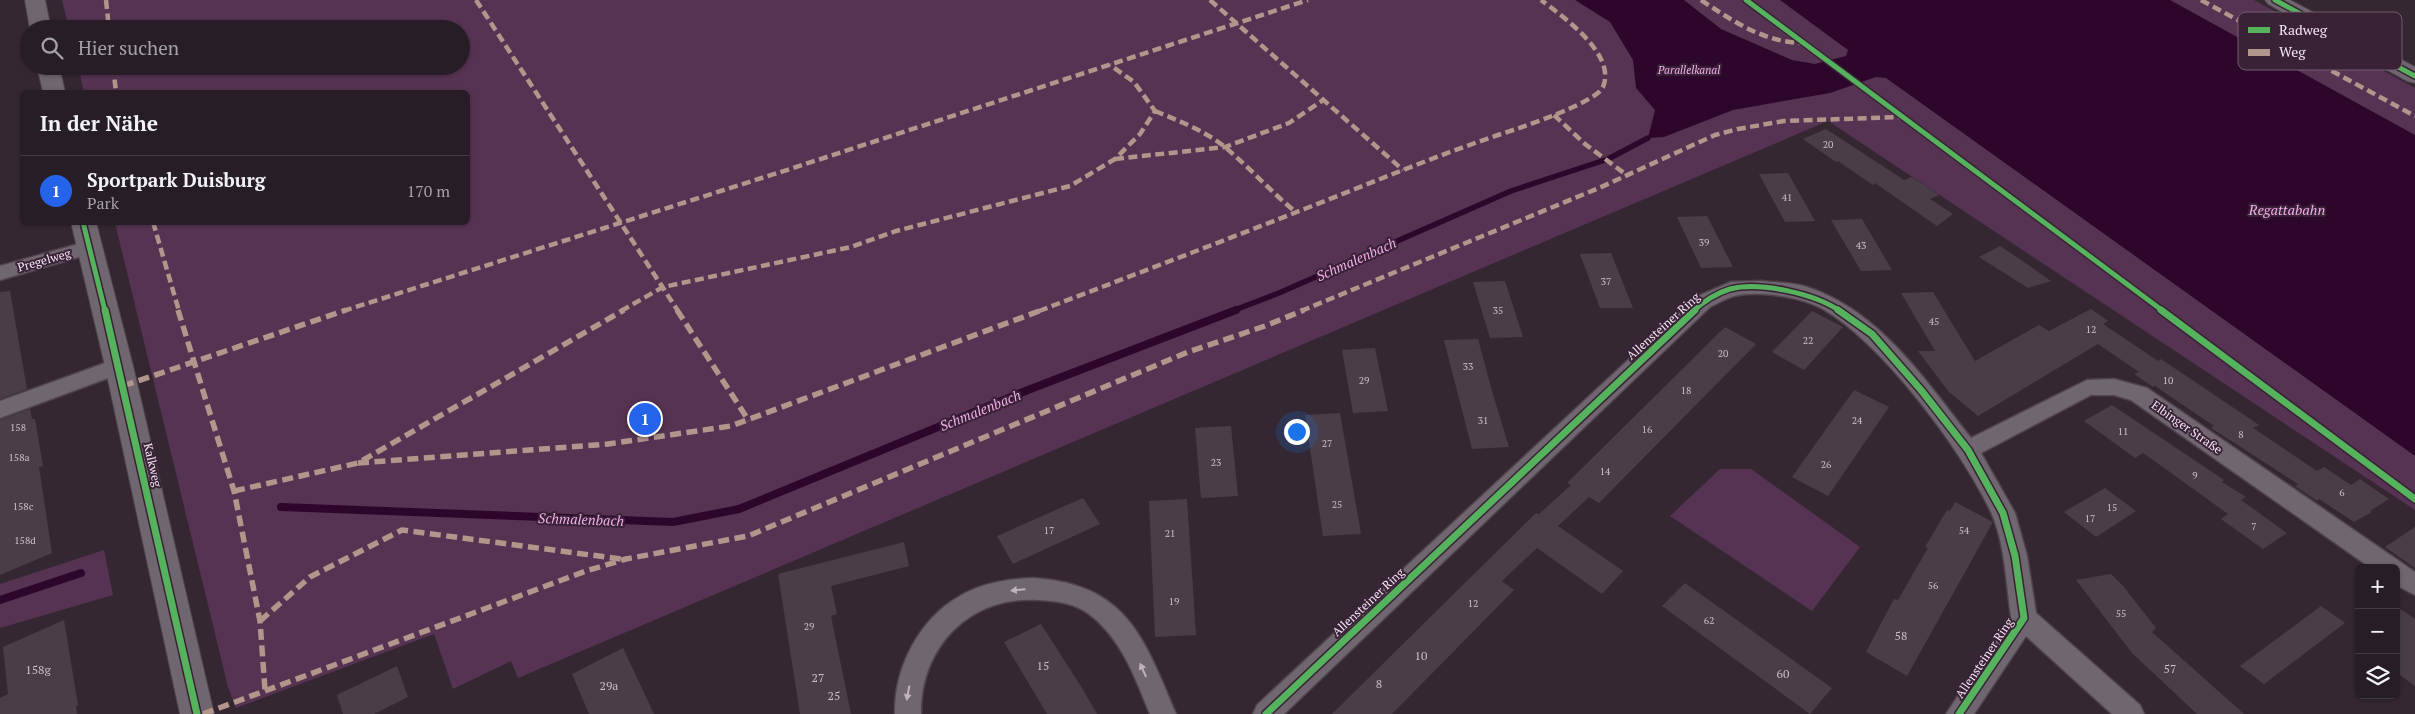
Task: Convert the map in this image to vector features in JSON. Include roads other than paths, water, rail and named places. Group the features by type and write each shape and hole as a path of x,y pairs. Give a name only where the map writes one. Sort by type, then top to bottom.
{"street":[{"path":"35,0 38,20"},
{"path":"2275,0 2297,12"},
{"path":"2402,69 2415,76"},
{"path":"50,75 54,90"},
{"name":"Pregelweg","path":"0,272 86,235"},
{"name":"Kalkweg","path":"86,235 119,366 198,714"},
{"name":"Allensteiner Ring","path":"1266,714 1703,302 1732,289 1761,288 1800,292 1830,304 1872,334 1921,390 1968,450 2004,513 2015,556 2024,618 2132,714"},
{"path":"0,410 119,366"},
{"name":"Elbinger Straße","path":"1968,450 2087,388 2102,386 2120,387 2140,394 2384,564"},
{"path":"2400,575 2415,585"},
{"path":"908,714 906,698 914,672 920,656 935,633 969,603 991,594 1035,589 1056,591 1077,597 1095,605 1113,620 1129,639 1163,714"},
{"name":"Allensteiner Ring","path":"1959,714 2024,618"}],"water":[{"name":"Regattabahn","path":"1575,0 1684,0 1721,29 1792,60 1815,64 1846,56 1848,50 1780,0 2170,0 2238,37 2238,70 2297,70 2415,135 2415,456 1886,78 1876,77 1830,93 1733,110 1664,137 1648,138 1655,110 1636,88 1633,60 1610,22"}],"waterway":[{"name":"Schmalenbach","path":"1232,311 1279,293 1511,191 1608,159 1648,138"},
{"name":"Schmalenbach","path":"281,507 673,522 739,509 1028,390 1236,310"},
{"path":"0,600 81,573"}],"place":[{"name":"Sportpark Duisburg","path":"645,419"}],"water label":[{"name":"Parallelkanal","path":"1689,70"}]}
